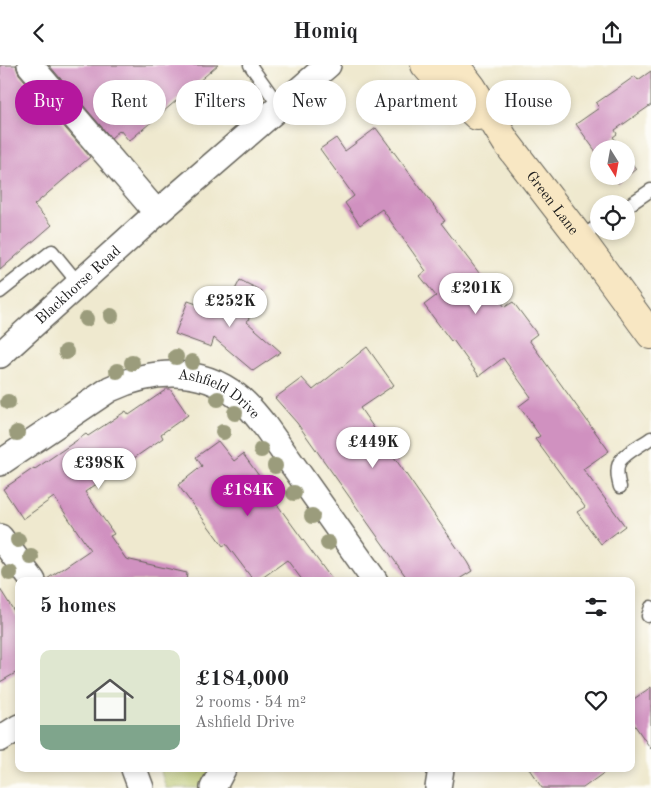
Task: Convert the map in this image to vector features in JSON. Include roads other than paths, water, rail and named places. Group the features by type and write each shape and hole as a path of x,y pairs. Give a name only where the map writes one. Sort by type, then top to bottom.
{"street":[{"path":"30,65 157,213"},
{"name":"Blackhorse Road","path":"311,80 328,65"},
{"name":"Green Lane","path":"425,65 438,80 506,142 589,231 651,335"},
{"name":"Green Lane","path":"455,65 472,87 506,142"},
{"name":"Blackhorse Road","path":"0,355 157,213 273,113"},
{"name":"Ashfield Drive","path":"0,463 110,389 126,381 161,373 184,373 202,378 219,384 237,396 251,409 372,577"},
{"path":"0,537 30,577"},
{"path":"0,739 15,730"},
{"path":"135,772 140,788"},
{"path":"213,788 221,772"},
{"path":"438,788 441,772"}],"lane":[{"path":"250,65 273,97"},
{"path":"635,201 651,190"},
{"path":"0,292 52,251 79,284"},
{"path":"620,487 619,463 625,456 651,438"}]}
